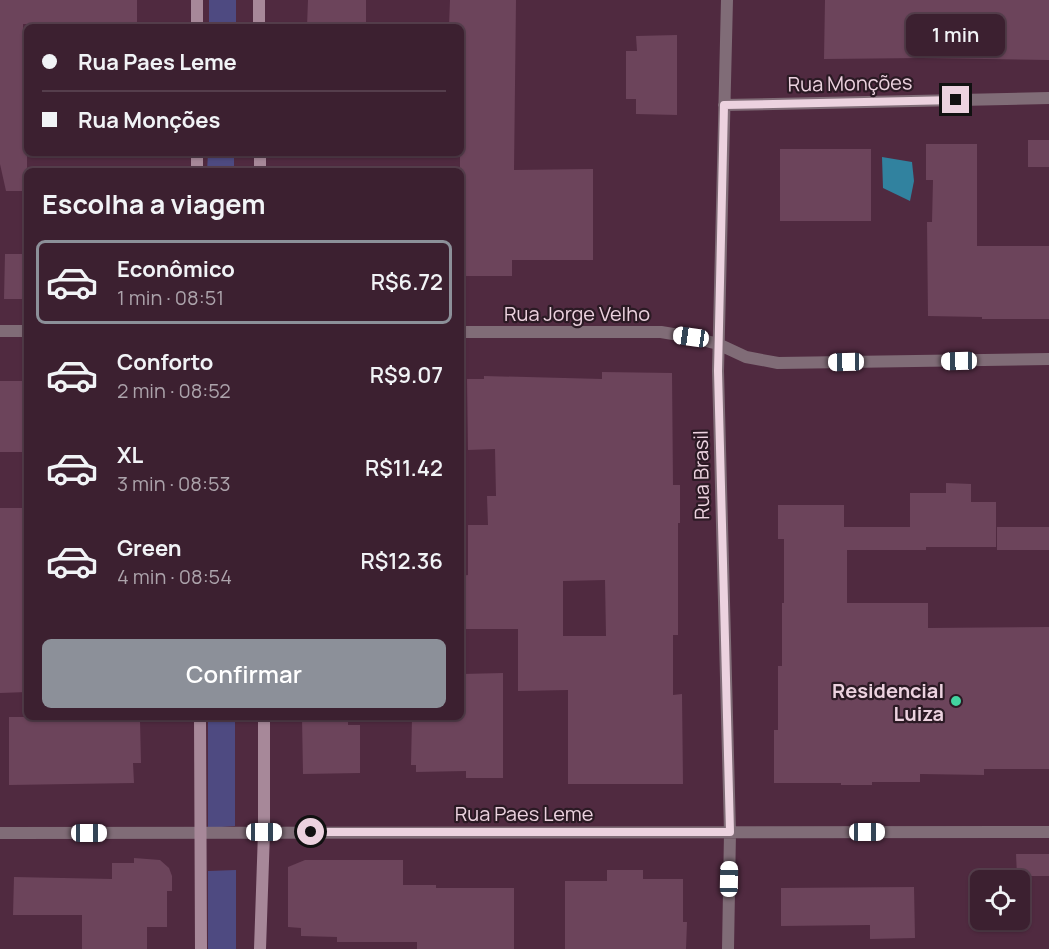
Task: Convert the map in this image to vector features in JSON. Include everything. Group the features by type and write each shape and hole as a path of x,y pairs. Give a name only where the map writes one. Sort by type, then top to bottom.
{"main road":[{"path":"196,0 197,24"},
{"path":"259,0 259,24"},
{"path":"200,720 201,949"},
{"path":"260,949 264,832 264,720"}],"street":[{"name":"Rua Brasil","path":"727,0 718,344 730,832 728,949"},
{"name":"Rua Monções","path":"724,105 1049,98"},
{"path":"0,331 24,331"},
{"name":"Rua Jorge Velho","path":"464,332 661,332 718,344 746,357 778,363 1049,359"},
{"name":"Rua Paes Leme","path":"0,833 1049,832"}],"shaded area":[{"path":"209,0 236,0 236,24 209,24"},
{"path":"208,156 234,156 234,168 207,168"},
{"path":"208,720 235,720 235,826 208,828"},
{"path":"236,870 236,949 208,949 208,871"}],"water":[{"path":"882,157 912,162 914,181 910,201 883,188"}],"building":[{"path":"0,0 137,0 137,24 23,24 24,156 27,156 27,168 24,168 24,191 6,191 0,164"},
{"path":"308,0 366,0 366,24 307,24"},
{"path":"450,0 516,0 514,170 593,169 593,260 512,260 512,276 464,276 464,168 460,168 460,156 464,156 464,24 449,24"},
{"path":"825,0 1049,0 1049,60 824,59"},
{"path":"677,35 677,115 636,114 636,99 626,99 626,51 637,51 636,36"},
{"path":"1028,140 1049,140 1049,167 1028,167"},
{"path":"926,144 977,144 977,246 1049,246 1049,319 928,316 927,222 932,222 933,180 926,180"},
{"path":"780,149 871,149 871,221 780,221"},
{"path":"5,254 24,254 24,299 4,299"},
{"path":"602,372 672,373 673,485 680,485 678,635 673,635 673,695 682,694 683,784 568,784 568,690 518,691 518,629 464,629 464,576 468,575 468,525 488,525 487,496 496,496 495,449 468,450 467,379 484,379 484,376 602,379","holes":["605,580 606,636 563,636 563,581"]},
{"path":"0,381 24,381 24,452 0,452"},
{"path":"946,483 971,484 971,502 996,502 996,547 847,550 847,603 928,603 928,628 1049,627 1049,769 984,769 984,775 920,774 920,782 872,782 872,785 774,783 774,730 778,730 778,666 782,666 782,603 784,603 784,539 778,539 778,505 844,505 844,527 910,527 910,493 946,493"},
{"path":"0,508 24,508 24,692 0,693"},
{"path":"997,527 1049,527 1049,550 997,550"},
{"path":"503,673 503,778 466,778 466,771 416,772 416,765 411,765 412,720 464,720 464,674"},
{"path":"9,717 24,717 24,720 140,720 141,763 133,763 134,783 9,785"},
{"path":"302,720 348,720 348,725 360,725 360,773 303,774"},
{"path":"1016,854 1049,854 1049,876 1030,876 1030,870 1017,870"},
{"path":"134,858 160,860 169,868 172,876 172,891 167,891 167,927 147,927 147,949 82,949 82,915 13,915 14,877 112,879 112,863 134,863"},
{"path":"305,860 403,860 403,885 436,885 436,888 514,888 514,949 417,949 417,942 337,942 337,937 301,936 301,928 288,927 288,867"},
{"path":"607,870 643,870 643,879 683,879 683,922 687,922 686,949 565,949 565,881 607,881"},
{"path":"914,887 915,938 870,939 870,925 781,926 781,888"}],"place":[{"name":"Residencial Luiza","path":"956,701"}],"route":[{"path":"311,832 730,832 718,371 724,105 956,100"}]}
